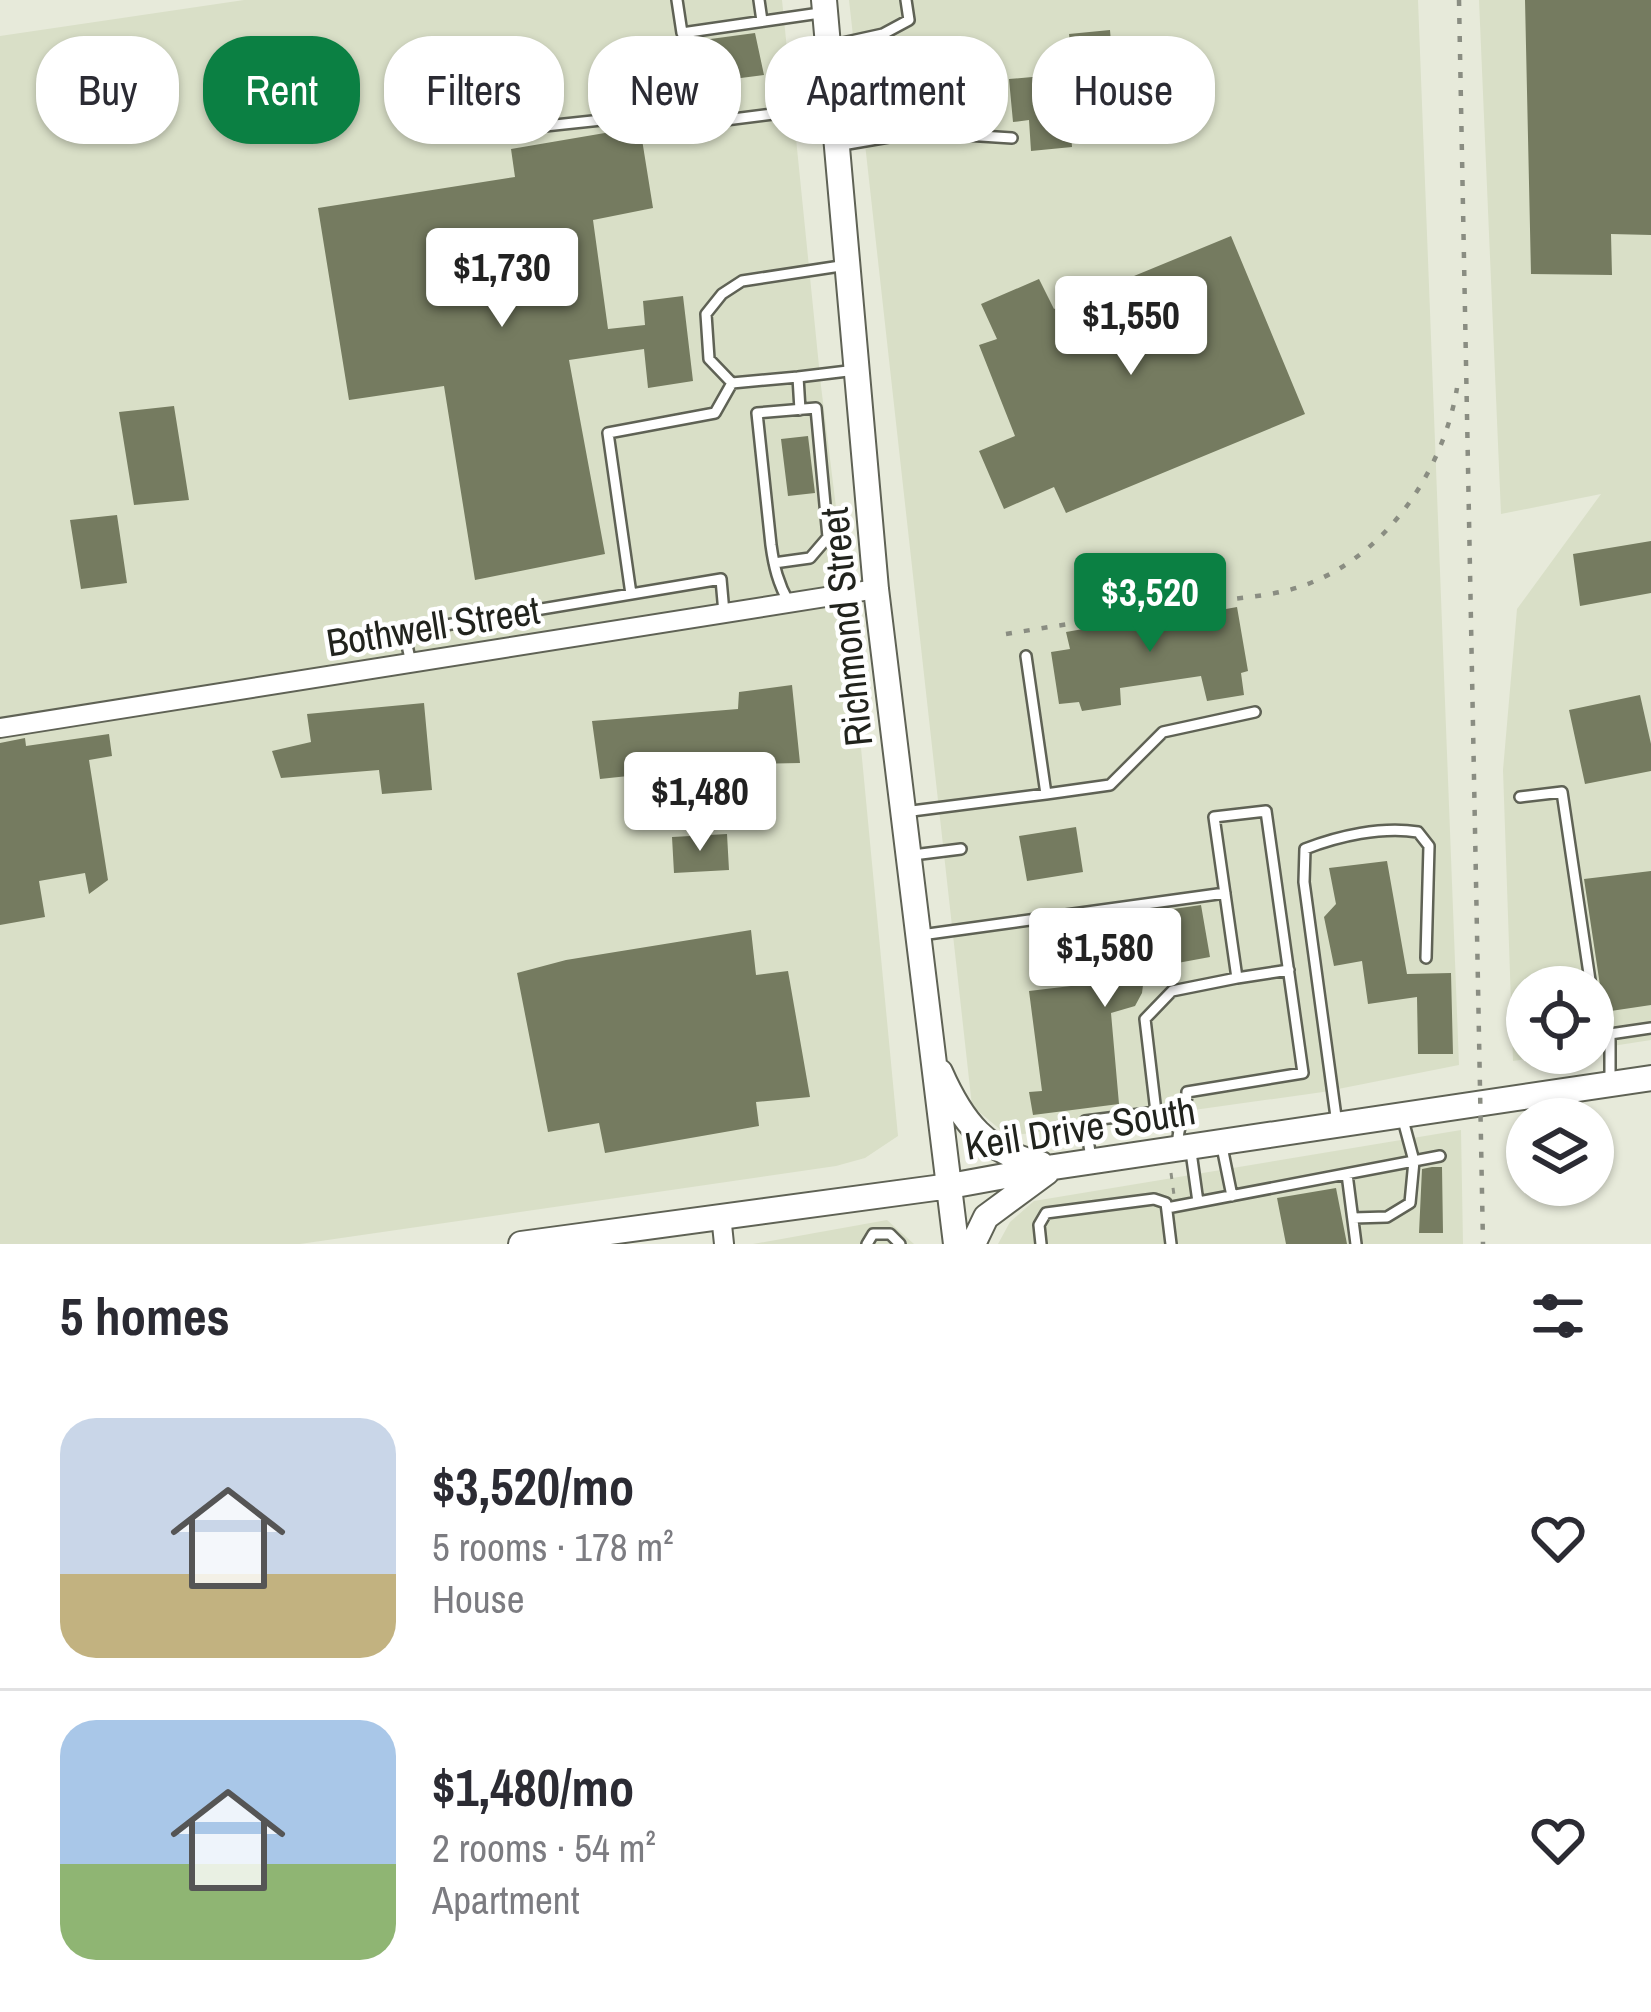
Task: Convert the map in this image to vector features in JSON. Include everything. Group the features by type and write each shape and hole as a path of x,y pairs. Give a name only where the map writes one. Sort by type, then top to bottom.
{"main road":[{"name":"Richmond Street","path":"825,6 827,36"},
{"name":"Richmond Street","path":"837,146 876,589 956,1244"},
{"path":"929,1048 974,1132 1012,1158 1054,1167"},
{"name":"Keil Drive South","path":"521,1244 950,1186 1182,1141 1221,1142 1651,1078"},
{"path":"973,1244 996,1207 1054,1167"}],"street":[{"name":"Bothwell Street","path":"0,728 876,589"},
{"path":"721,1215 724,1244"}],"lane":[{"path":"676,0 682,33 825,6"},
{"path":"759,0 762,21"},
{"path":"874,36 909,20 906,0"},
{"path":"564,124 639,116 662,128 765,115"},
{"path":"837,146 918,132 1012,138"},
{"path":"732,383 709,358 706,314 722,294 742,281 847,265"},
{"path":"732,383 856,370"},
{"path":"798,376 800,410"},
{"path":"631,593 608,433 715,413 732,383"},
{"path":"774,563 810,558 828,536 816,408 757,413 774,563 776,578 789,603"},
{"path":"411,663 404,632 631,593 721,579 724,613"},
{"path":"1026,656 1046,794"},
{"path":"903,812 1110,784 1162,732 1255,712"},
{"path":"1520,797 1562,792 1589,966"},
{"path":"1198,1202 1182,1141 1186,1092 1303,1073 1266,811 1214,817 1237,978"},
{"path":"1337,1124 1304,882 1305,849 1327,840 1400,829 1418,832 1429,846 1426,958"},
{"path":"908,856 962,849"},
{"path":"916,936 1225,893"},
{"path":"1066,915 1074,976"},
{"path":"1182,1141 1156,1112 1145,1019 1172,991 1289,970"},
{"path":"1614,1033 1651,1028"},
{"path":"1610,1074 1610,1084"},
{"path":"1091,1162 1085,1121 1156,1112"},
{"path":"1353,1218 1387,1217 1404,1210 1413,1196 1414,1161 1401,1115"},
{"path":"1221,1142 1232,1196"},
{"path":"1167,1208 1440,1156"},
{"path":"1347,1174 1356,1244"},
{"path":"1040,1244 1039,1225 1054,1210 1154,1199 1161,1199 1167,1208 1171,1244"},
{"path":"867,1244 873,1234 890,1234 900,1244"}],"shaded area":[{"path":"244,0 782,0 786,36 765,36 765,144 797,144 845,580 898,1136 865,1158 836,1166 300,1244 0,1244 0,36"},
{"path":"849,0 1418,0 1459,1065 1323,1092 1008,1136 972,1106 865,144 1008,144 1008,36 853,36"},
{"path":"1479,0 1651,0 1651,1040 1614,1046 1614,966 1510,966 1503,770 1517,609 1601,494 1501,514"},
{"path":"1461,1130 1463,1244 998,1244 1010,1222 1034,1201"},
{"path":"887,1220 914,1244 753,1244"}],"building":[{"path":"1525,0 1651,0 1651,235 1611,234 1612,275 1531,274"},
{"path":"1110,30 1110,36 1069,36"},
{"path":"755,33 764,75 741,78 741,36 733,36"},
{"path":"1032,77 1032,144 1072,147 1031,151 1029,120 1013,122 1009,79"},
{"path":"588,136 588,144 643,144 653,208 593,220 608,329 645,325 643,301 683,296 693,381 648,388 644,349 569,360 605,554 475,580 444,386 349,400 318,208 515,177 511,149 564,144 564,140"},
{"path":"1231,236 1305,414 1066,513 1054,487 1004,509 979,451 1015,436 979,345 997,339 981,304 1039,279 1054,309"},
{"path":"174,406 189,500 134,505 119,412"},
{"path":"808,436 815,493 788,496 781,439"},
{"path":"117,515 127,583 81,589 70,520"},
{"path":"1651,541 1651,593 1580,606 1573,554"},
{"path":"1156,601 1160,621 1237,607 1248,671 1241,673 1244,695 1207,701 1201,676 1120,688 1121,705 1082,711 1079,702 1059,704 1051,652 1070,649 1066,632 1106,625 1104,610"},
{"path":"792,685 800,763 741,764 600,779 592,721 738,709 739,692"},
{"path":"1640,695 1651,744 1651,771 1585,784 1569,710"},
{"path":"424,703 432,790 382,794 379,770 281,778 272,751 311,742 307,714"},
{"path":"109,734 112,756 89,760 108,880 89,894 85,873 39,881 45,917 0,925 0,743 25,738 26,746"},
{"path":"1076,827 1083,872 1027,881 1019,836"},
{"path":"727,834 729,870 674,873 672,837"},
{"path":"1387,861 1407,974 1451,973 1453,1054 1418,1054 1417,997 1368,1004 1362,961 1334,966 1324,917 1336,904 1329,868"},
{"path":"1651,871 1651,1005 1614,1011 1614,966 1597,966 1584,879"},
{"path":"1201,905 1210,957 1145,969 1135,1006 1111,1013 1119,1104 1033,1115 1029,1092 1042,1091 1029,991 1121,980 1110,918"},
{"path":"751,930 756,975 788,971 810,1097 756,1102 759,1126 605,1153 599,1123 548,1132 517,973 566,960"},
{"path":"1442,1167 1443,1233 1419,1233 1422,1169"},
{"path":"1336,1188 1347,1244 1286,1244 1277,1198"}],"railway":[{"path":"1459,0 1483,1244"},
{"path":"1006,634 1276,593 1342,567 1390,527 1410,502 1440,447 1457,388"}]}
